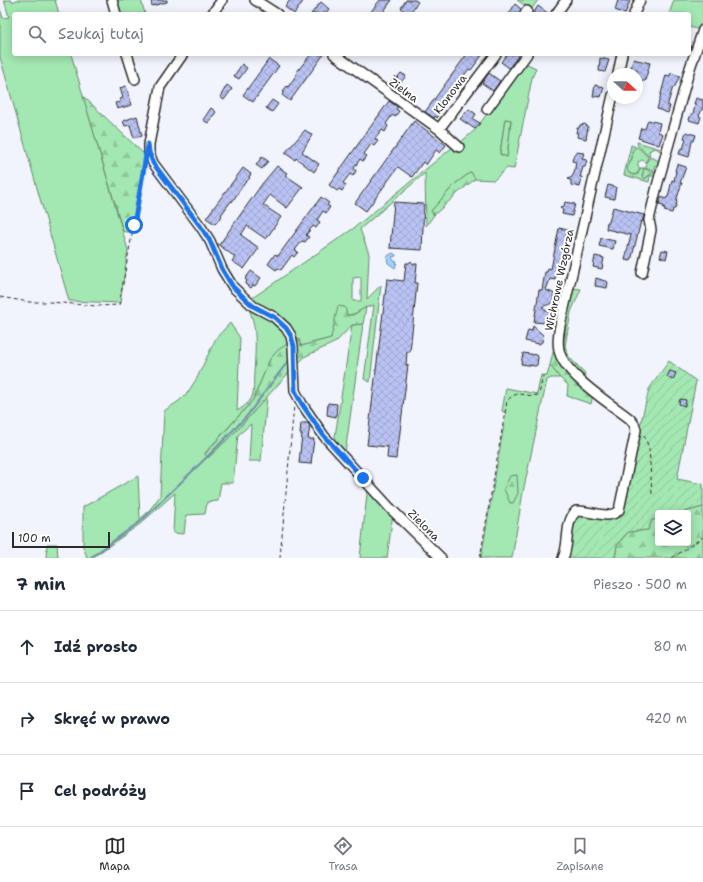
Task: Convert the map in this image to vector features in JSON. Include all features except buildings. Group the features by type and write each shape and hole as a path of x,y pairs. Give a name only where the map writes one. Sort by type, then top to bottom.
{"street":[{"path":"112,0 115,12"},
{"path":"213,12 222,0"},
{"path":"255,0 274,12"},
{"path":"557,12 566,0"},
{"path":"635,12 640,0"},
{"path":"642,273 651,230 649,220 657,186 690,68 703,30"},
{"path":"128,56 135,79"},
{"name":"Zielona","path":"182,56 160,87 148,144 153,163 201,227 210,241 222,269 233,287 253,306 274,317 286,328 291,336 294,346 295,391 324,436 390,508 441,558"},
{"name":"Zielna","path":"337,56 439,130 459,147"},
{"name":"Klonowa","path":"439,130 494,56"},
{"path":"487,109 526,56"},
{"path":"619,68 622,56"},
{"name":"Wichrowe Wzgórza","path":"611,104 583,220 565,304 559,339 559,350 568,368 579,379 630,419 634,424"},
{"path":"563,558 570,518 576,511 584,511 608,516 616,514 620,510 635,437 636,430 634,424"}],"path":[{"path":"0,297 29,302 50,302 97,306 119,305 145,163"},
{"path":"480,558 507,401 517,393 540,394 544,372"},
{"path":"280,558 294,406"},
{"path":"634,424 642,431 649,448 652,494"},
{"path":"672,558 703,537"}],"green space":[{"path":"4,0 11,0 12,2 17,0 55,0 58,12 12,12 12,56 72,56 128,250 120,303 69,301 0,57 0,9 3,18 9,17"},
{"path":"109,0 141,0 144,12 112,12"},
{"path":"517,0 538,0 531,10"},
{"path":"674,0 703,0 703,24 701,30 691,28 691,12 670,12"},
{"path":"525,63 536,68 532,78 514,169 507,168 494,180 475,179 471,172 455,184 431,211 434,215 426,226 425,173 360,229 369,254 367,299 381,285 370,382 364,379 374,305 354,314 347,315 331,338 301,346 270,359 253,400 205,453 208,458 236,431 267,397 261,461 249,461 251,424 238,435 233,483 221,483 218,501 207,502 205,514 186,515 184,534 173,533 175,493 140,524 92,558 86,558 87,557 83,547 83,507 138,476 140,519 148,512 160,496 164,411 179,401 188,392 197,378 216,338 230,323 240,338 237,411 251,399 253,390 255,337 252,319 245,303 354,228 475,130","holes":["505,119 511,120 507,157 500,154","361,277 361,301 353,301 353,278"]},
{"path":"83,96 146,156 132,233 123,231"},
{"path":"505,119 511,120 507,157 500,154"},
{"path":"637,142 664,150 660,151 656,148 652,149 649,152 650,157 638,146"},
{"path":"631,145 636,147 632,151 632,158 627,168 628,172 636,175 638,174 640,168 644,168 642,177 645,179 656,170 656,176 650,176 649,182 624,175"},
{"path":"636,147 648,157 646,162 642,160 638,162 638,166 640,168 638,173 634,175 628,173 627,168 632,158 632,151"},
{"path":"649,158 659,161 657,167 655,165 654,169 651,170 645,168"},
{"path":"644,168 649,171 655,171 644,179 642,177"},
{"path":"471,172 475,179 434,215 431,211 455,184"},
{"path":"572,288 581,289 571,312 565,346 569,357 584,372 589,385 571,368 561,348"},
{"path":"338,306 345,307 347,315 353,315 366,307 363,324 352,325 336,342 306,356 294,367 236,431 208,458 205,454 253,400 270,359 278,350 295,339 299,339 301,346 331,338"},
{"path":"363,324 345,454 334,443 352,325"},
{"path":"556,340 557,352 593,394 591,404 567,396 568,385 560,378 550,365"},
{"path":"669,361 696,381 677,479 703,484 703,507 691,510 655,510 655,520 652,520 648,530 628,532 617,545 615,558 565,558 577,513 612,519 621,517 631,463 649,389"},
{"path":"550,365 560,378 551,378 547,380 523,492 512,558 481,558 506,413 502,411 506,388 537,394 541,375 547,376"},
{"path":"517,475 518,493 513,503 510,503 504,489 510,476"},
{"path":"368,485 393,513 387,558 360,558"},
{"path":"703,507 703,558 615,558 617,545 628,532 648,530 652,520 655,520 655,546 691,546 691,510"},
{"path":"47,544 57,544 58,558 46,558"}],"water":[{"path":"393,253 396,256 392,257 394,261 397,262 395,268 388,263 387,257"}],"waterway":[{"path":"90,558 142,520 208,456 246,417 289,360"}],"route":[{"path":"134,225 148,144 153,163 201,227 210,241 222,269 233,287 253,306 274,317 286,328 291,336 294,346 295,391 324,436 363,478"}]}
